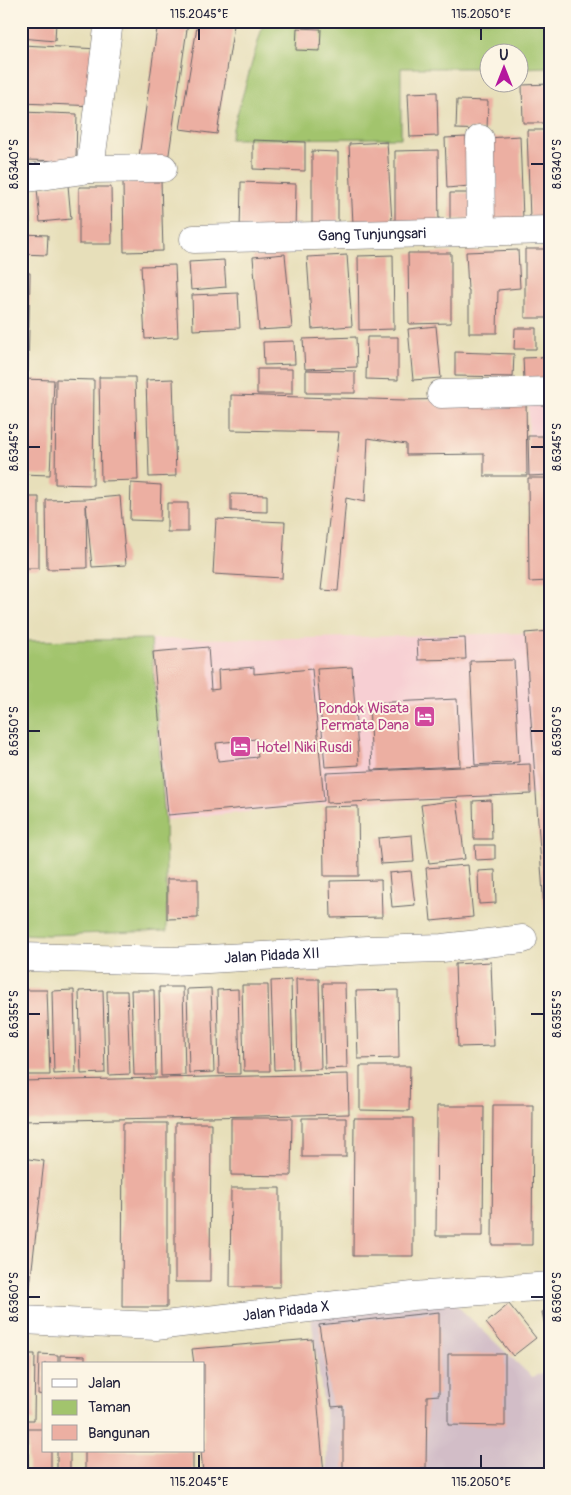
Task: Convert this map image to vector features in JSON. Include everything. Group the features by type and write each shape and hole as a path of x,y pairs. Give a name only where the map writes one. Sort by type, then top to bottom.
{"street":[{"path":"90,169 109,21"},
{"path":"480,139 481,232"},
{"path":"21,179 90,169 163,168"},
{"name":"Gang Tunjungsari","path":"194,238 550,230"},
{"path":"441,394 550,390"},
{"name":"Jalan Pidada XII","path":"21,957 173,961 368,950 442,948 524,939"},
{"name":"Jalan Pidada X","path":"21,1320 156,1326 413,1296 550,1286"}],"shaded area":[{"path":"529,395 550,395 550,478 527,478"},
{"path":"525,633 536,795 327,804 165,820 151,639 311,638"},
{"path":"452,1301 532,1377 550,1370 550,1474 327,1474 327,1427 311,1318"}],"green space":[{"path":"264,21 550,21 550,67 528,68 528,42 478,42 478,68 401,68 401,138 230,139"},
{"path":"151,639 165,820 167,931 48,935 21,934 21,641"}],"building":[{"path":"23,21 56,21 55,41 21,38"},
{"path":"158,21 188,22 168,161 139,157"},
{"path":"198,21 234,25 217,134 180,129"},
{"path":"297,28 321,29 320,51 296,50"},
{"path":"22,45 99,49 97,106 21,103"},
{"path":"550,84 550,123 523,123 522,92 528,92 528,85"},
{"path":"437,92 438,136 410,137 408,93"},
{"path":"457,100 488,101 487,130 456,129"},
{"path":"21,112 77,114 76,161 21,160"},
{"path":"527,130 550,130 550,219 530,220"},
{"path":"520,136 523,219 491,221 487,138"},
{"path":"466,137 469,186 447,188 445,138"},
{"path":"253,140 305,142 305,171 253,169"},
{"path":"387,142 392,222 353,224 349,144"},
{"path":"438,150 439,228 395,228 395,151"},
{"path":"312,151 338,152 338,229 312,229"},
{"path":"161,181 163,251 124,252 123,182"},
{"path":"241,182 296,184 295,232 240,231"},
{"path":"68,185 71,219 40,222 37,188"},
{"path":"79,187 111,187 112,244 79,244"},
{"path":"450,193 474,193 474,219 450,219"},
{"path":"21,197 29,197 30,223 21,223"},
{"path":"21,234 48,235 47,255 21,254"},
{"path":"525,249 550,249 550,318 525,318"},
{"path":"518,250 520,288 498,290 497,333 469,333 469,290 466,252"},
{"path":"408,253 451,253 451,323 409,324"},
{"path":"285,254 292,328 259,330 253,257"},
{"path":"347,255 352,326 312,329 307,257"},
{"path":"393,255 394,329 359,330 358,256"},
{"path":"224,260 226,287 191,290 189,262"},
{"path":"175,265 178,337 145,339 141,266"},
{"path":"21,272 30,273 28,372 21,372"},
{"path":"238,293 240,328 193,330 192,295"},
{"path":"436,326 441,378 413,380 408,329"},
{"path":"515,328 536,328 536,349 514,349"},
{"path":"356,337 357,367 305,369 303,339"},
{"path":"367,337 398,337 398,380 366,379"},
{"path":"294,341 295,364 264,365 263,342"},
{"path":"455,352 514,354 513,377 455,376"},
{"path":"550,357 550,379 524,380 523,358"},
{"path":"257,369 292,369 292,394 257,394"},
{"path":"306,370 355,371 355,393 306,393"},
{"path":"99,377 135,377 138,480 101,481"},
{"path":"21,379 54,380 50,475 21,474"},
{"path":"56,379 94,380 93,485 55,484"},
{"path":"173,379 176,476 149,477 146,380"},
{"path":"231,395 405,400 526,398 527,476 484,476 484,454 406,455 406,444 368,438 365,502 346,498 338,591 321,590 339,432 231,430"},
{"path":"528,436 550,436 550,475 529,476"},
{"path":"528,478 550,478 550,581 529,582"},
{"path":"131,483 161,485 160,521 130,520"},
{"path":"231,494 267,495 267,512 231,511"},
{"path":"120,496 126,565 92,567 86,504 87,568 47,569 46,500"},
{"path":"21,497 39,497 39,568 21,568"},
{"path":"167,503 188,503 188,532 167,532"},
{"path":"216,519 285,522 282,578 213,574"},
{"path":"550,631 550,923 545,923 525,633"},
{"path":"465,638 466,659 418,660 417,640"},
{"name":"Hotel Niki Rusdi","path":"208,647 211,690 219,689 218,670 254,667 254,674 312,669 324,801 168,815 153,652","holes":["256,739 258,757 218,761 216,743"]},
{"path":"514,660 519,762 475,765 470,661"},
{"path":"352,667 359,765 325,767 317,669"},
{"path":"457,699 460,766 372,770 369,703"},
{"path":"530,764 531,794 327,803 326,773"},
{"path":"457,800 465,859 429,863 421,805"},
{"path":"491,800 492,839 474,839 473,801"},
{"path":"358,806 359,876 324,876 323,807"},
{"path":"412,835 414,862 381,864 378,838"},
{"path":"475,845 495,845 495,859 476,860"},
{"path":"468,865 473,917 431,921 426,868"},
{"path":"495,870 496,903 479,904 478,871"},
{"path":"411,871 415,905 392,907 389,873"},
{"path":"167,879 198,879 198,918 167,919"},
{"path":"381,880 382,917 331,918 330,881"},
{"path":"491,962 494,1046 458,1047 455,964"},
{"path":"296,979 319,979 321,1069 298,1070"},
{"path":"291,980 293,1069 274,1070 271,981"},
{"path":"323,983 345,983 347,1068 325,1069"},
{"path":"242,985 268,985 270,1071 244,1071"},
{"path":"159,987 183,987 185,1075 161,1076"},
{"path":"211,988 214,1072 189,1073 187,989"},
{"path":"238,989 240,1074 219,1074 217,990"},
{"path":"21,990 47,990 50,1075 21,1075"},
{"path":"74,990 76,1073 54,1074 52,991"},
{"path":"103,990 105,1073 81,1074 79,991"},
{"path":"131,990 154,990 156,1075 134,1075"},
{"path":"398,990 399,1058 358,1059 356,991"},
{"path":"107,991 127,991 130,1074 109,1075"},
{"path":"360,1066 410,1066 409,1111 360,1110"},
{"path":"348,1074 349,1114 21,1121 21,1081"},
{"path":"493,1105 533,1105 532,1245 492,1245"},
{"path":"437,1106 484,1106 483,1236 436,1236"},
{"path":"231,1118 292,1118 291,1176 231,1175"},
{"path":"302,1118 346,1118 346,1157 302,1157"},
{"path":"354,1118 413,1118 413,1256 353,1256"},
{"path":"123,1123 167,1123 167,1307 122,1307"},
{"path":"175,1123 211,1123 210,1282 175,1282"},
{"path":"21,1158 44,1161 29,1295 21,1294"},
{"path":"231,1188 280,1188 280,1287 230,1287"},
{"path":"550,1221 550,1236 548,1236 547,1222"},
{"path":"509,1304 536,1338 513,1356 486,1323"},
{"path":"550,1310 550,1344 549,1344 542,1312"},
{"path":"439,1312 439,1395 427,1396 426,1468 421,1468 421,1474 352,1474 353,1468 343,1468 343,1406 332,1407 319,1325"},
{"path":"312,1339 324,1474 203,1474 201,1452 205,1452 205,1362 194,1362 192,1349"},
{"path":"21,1354 35,1354 34,1420 21,1420"},
{"path":"39,1354 58,1355 58,1362 42,1362 42,1395 38,1394"},
{"path":"448,1354 505,1354 505,1426 448,1425"},
{"path":"60,1355 85,1356 85,1362 60,1362"},
{"path":"28,1429 42,1429 42,1452 51,1452 51,1474 28,1474"},
{"path":"57,1452 70,1452 70,1474 57,1474"},
{"path":"85,1452 193,1452 193,1474 85,1474"}],"place":[{"name":"Pondok Wisata Permata Dana","path":"425,717"},
{"name":"Hotel Niki Rusdi","path":"240,747"}]}
